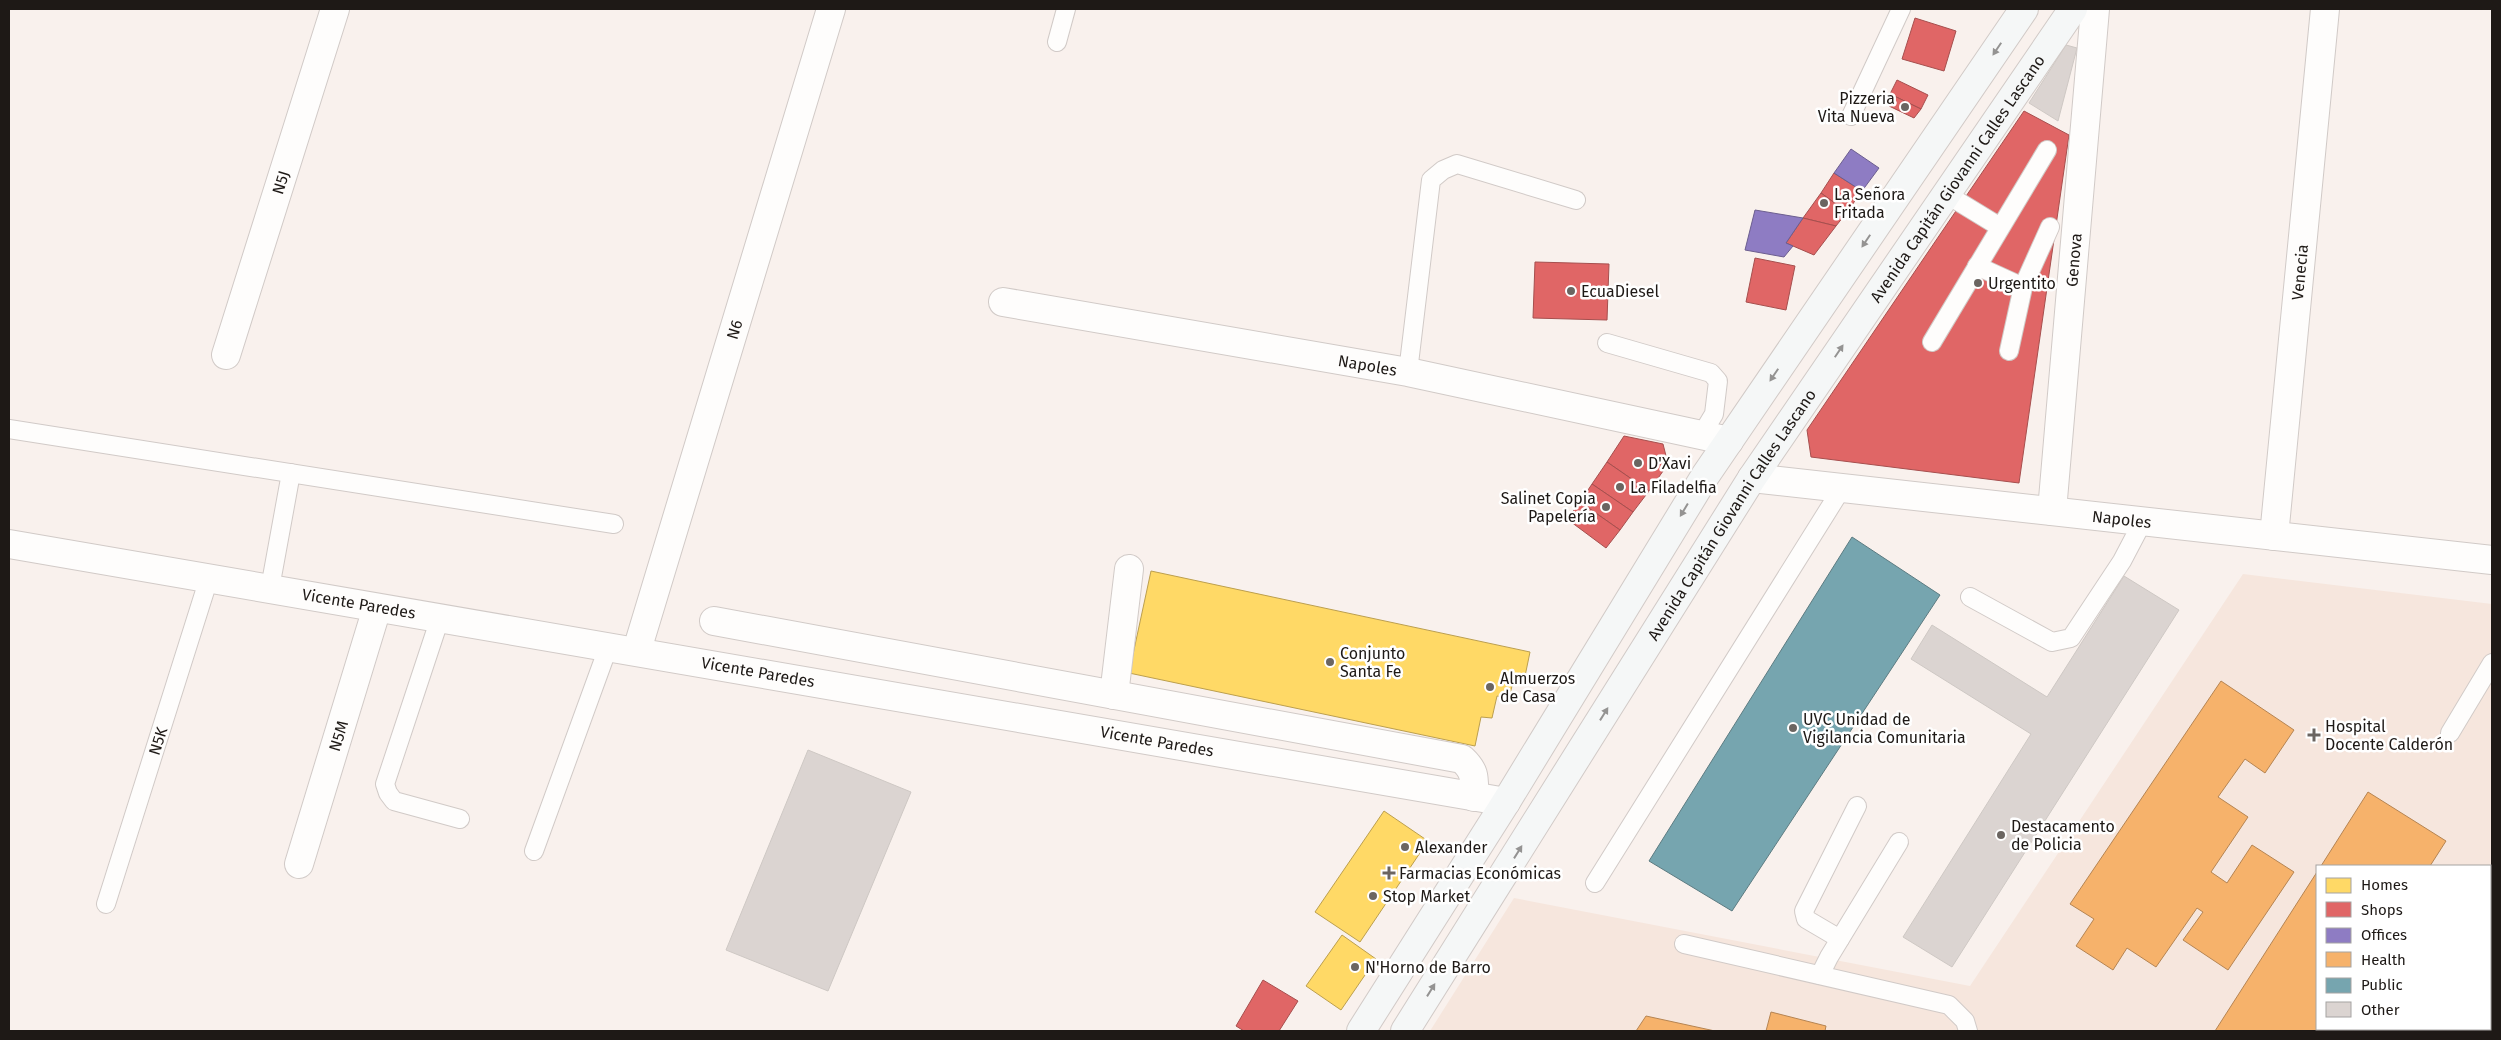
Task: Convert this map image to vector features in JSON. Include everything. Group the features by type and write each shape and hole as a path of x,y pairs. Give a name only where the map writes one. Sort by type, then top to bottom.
{"main road":[{"path":"1361,1031 1506,802 1705,476 2024,9"},
{"name":"Avenida Capitán Giovanni Calles Lascano","path":"1406,1031 1752,478 1946,194 2062,12"}],"street":[{"name":"N5J","path":"226,355 335,9"},
{"name":"N6","path":"637,650 831,9"},
{"name":"Genova","path":"2052,511 2095,9"},
{"name":"Venecia","path":"2274,536 2325,9"},
{"name":"Napoles","path":"1003,302 1408,372 1729,441"},
{"name":"Napoles","path":"1752,478 2492,560"},
{"name":"Vicente Paredes","path":"9,544 377,608 609,645 1506,802"},
{"path":"1114,695 1129,569"},
{"name":"N5M","path":"299,864 377,608"},
{"path":"714,621 1462,759 1471,768 1474,776 1474,797"}],"lane":[{"path":"1057,42 1066,9"},
{"path":"1851,116 1901,9"},
{"path":"1932,342 2047,150"},
{"path":"1408,372 1431,180 1443,170 1456,164 1576,200"},
{"path":"1946,194 2000,227"},
{"path":"2009,350 2023,287 2050,227"},
{"path":"1977,266 2023,287"},
{"path":"1607,343 1711,373 1715,376 1718,381 1714,414 1702,434"},
{"path":"9,429 614,524"},
{"path":"270,588 291,473"},
{"path":"1595,883 1842,488"},
{"path":"1970,597 2052,642 2072,638 2122,561 2143,521"},
{"name":"N5K","path":"106,904 209,578"},
{"path":"440,618 385,784 388,793 394,801 460,820"},
{"path":"534,851 609,645"},
{"path":"2450,733 2492,663"},
{"path":"1840,938 1806,919 1804,911 1857,806"},
{"path":"1820,976 1840,938 1899,842"},
{"path":"1684,944 1949,1005 1965,1021 1968,1031"}],"shaded area":[{"name":"Hospital Docente Calderón","path":"2243,574 2492,604 2492,1031 1430,1031 1514,898 1970,986"}],"building: Homes":[{"name":"Conjunto Santa Fe","path":"1151,571 1530,652 1524,681 1514,678 1509,698 1497,696 1492,718 1481,717 1475,746 1129,673"},
{"path":"1384,811 1428,841 1360,942 1315,912"},
{"path":"1342,935 1376,959 1341,1010 1306,986"}],"building: Shops":[{"path":"1915,18 1956,31 1944,71 1902,59"},
{"path":"1897,80 1928,95 1921,109 1890,94"},
{"name":"Pizzeria Vita Nueva","path":"1890,94 1921,109 1914,118 1889,106"},
{"name":"Urgentito","path":"2024,111 2069,135 2019,483 1811,457 1807,430"},
{"path":"1834,173 1862,191 1847,212 1821,193"},
{"name":"La Señora Fritada","path":"1821,193 1847,212 1836,226 1803,218"},
{"path":"1803,218 1836,226 1814,255 1786,243"},
{"path":"1755,258 1795,266 1786,310 1746,302"},
{"name":"EcuaDiesel","path":"1535,262 1609,264 1607,320 1533,318"},
{"name":"D'Xavi","path":"1624,436 1663,444 1668,464 1649,491 1607,462"},
{"name":"La Filadelfia","path":"1607,462 1649,491 1633,512 1592,484"},
{"name":"Salinet Copia Papelería","path":"1592,484 1633,512 1620,530 1580,502"},
{"path":"1580,502 1620,530 1606,548 1567,519"},
{"path":"1263,980 1298,1001 1279,1031 1244,1031 1236,1026"}],"building: Offices":[{"path":"1851,149 1879,168 1862,191 1834,173"},
{"path":"1755,210 1803,218 1786,243 1793,246 1784,257 1745,250"}],"building: Health":[{"path":"2221,681 2294,730 2265,773 2245,759 2218,797 2248,817 2211,872 2227,883 2252,845 2294,872 2228,970 2183,940 2203,912 2197,908 2156,967 2127,948 2113,970 2076,946 2094,919 2070,904"},
{"name":"Hospital Docente Calderón","path":"2368,792 2446,841 2431,865 2322,865"},
{"path":"2316,874 2316,1030 2491,1030 2492,923 2492,1031 2215,1031"},
{"path":"1771,1012 1826,1026 1825,1031 1766,1031"},
{"path":"1646,1016 1715,1031 1636,1031"}],"building: Public":[{"name":"UVC Unidad de Vigilancia Comunitaria","path":"1852,537 1940,595 1732,911 1649,861"}],"building: Other":[{"path":"2066,45 2077,48 2058,121 2029,103"},
{"name":"Destacamento de Policia","path":"2124,576 2179,610 1952,967 1903,937 2031,734 1911,659 1932,625 2047,697"},
{"path":"808,750 911,792 828,991 726,950"}],"place":[{"name":"Pizzeria Vita Nueva","path":"1905,107"},
{"name":"La Señora Fritada","path":"1824,203"},
{"name":"Urgentito","path":"1978,283"},
{"name":"EcuaDiesel","path":"1571,291"},
{"name":"D'Xavi","path":"1638,463"},
{"name":"La Filadelfia","path":"1620,487"},
{"name":"Salinet Copia Papelería","path":"1606,507"},
{"name":"Conjunto Santa Fe","path":"1330,662"},
{"name":"Almuerzos de Casa","path":"1490,687"},
{"name":"UVC Unidad de Vigilancia Comunitaria","path":"1793,728"},
{"name":"Hospital Docente Calderón","path":"2314,735"},
{"name":"Destacamento de Policia","path":"2001,835"},
{"name":"Alexander","path":"1405,847"},
{"name":"Farmacias Económicas","path":"1389,873"},
{"name":"Stop Market","path":"1373,896"},
{"name":"N'Horno de Barro","path":"1355,967"}]}
